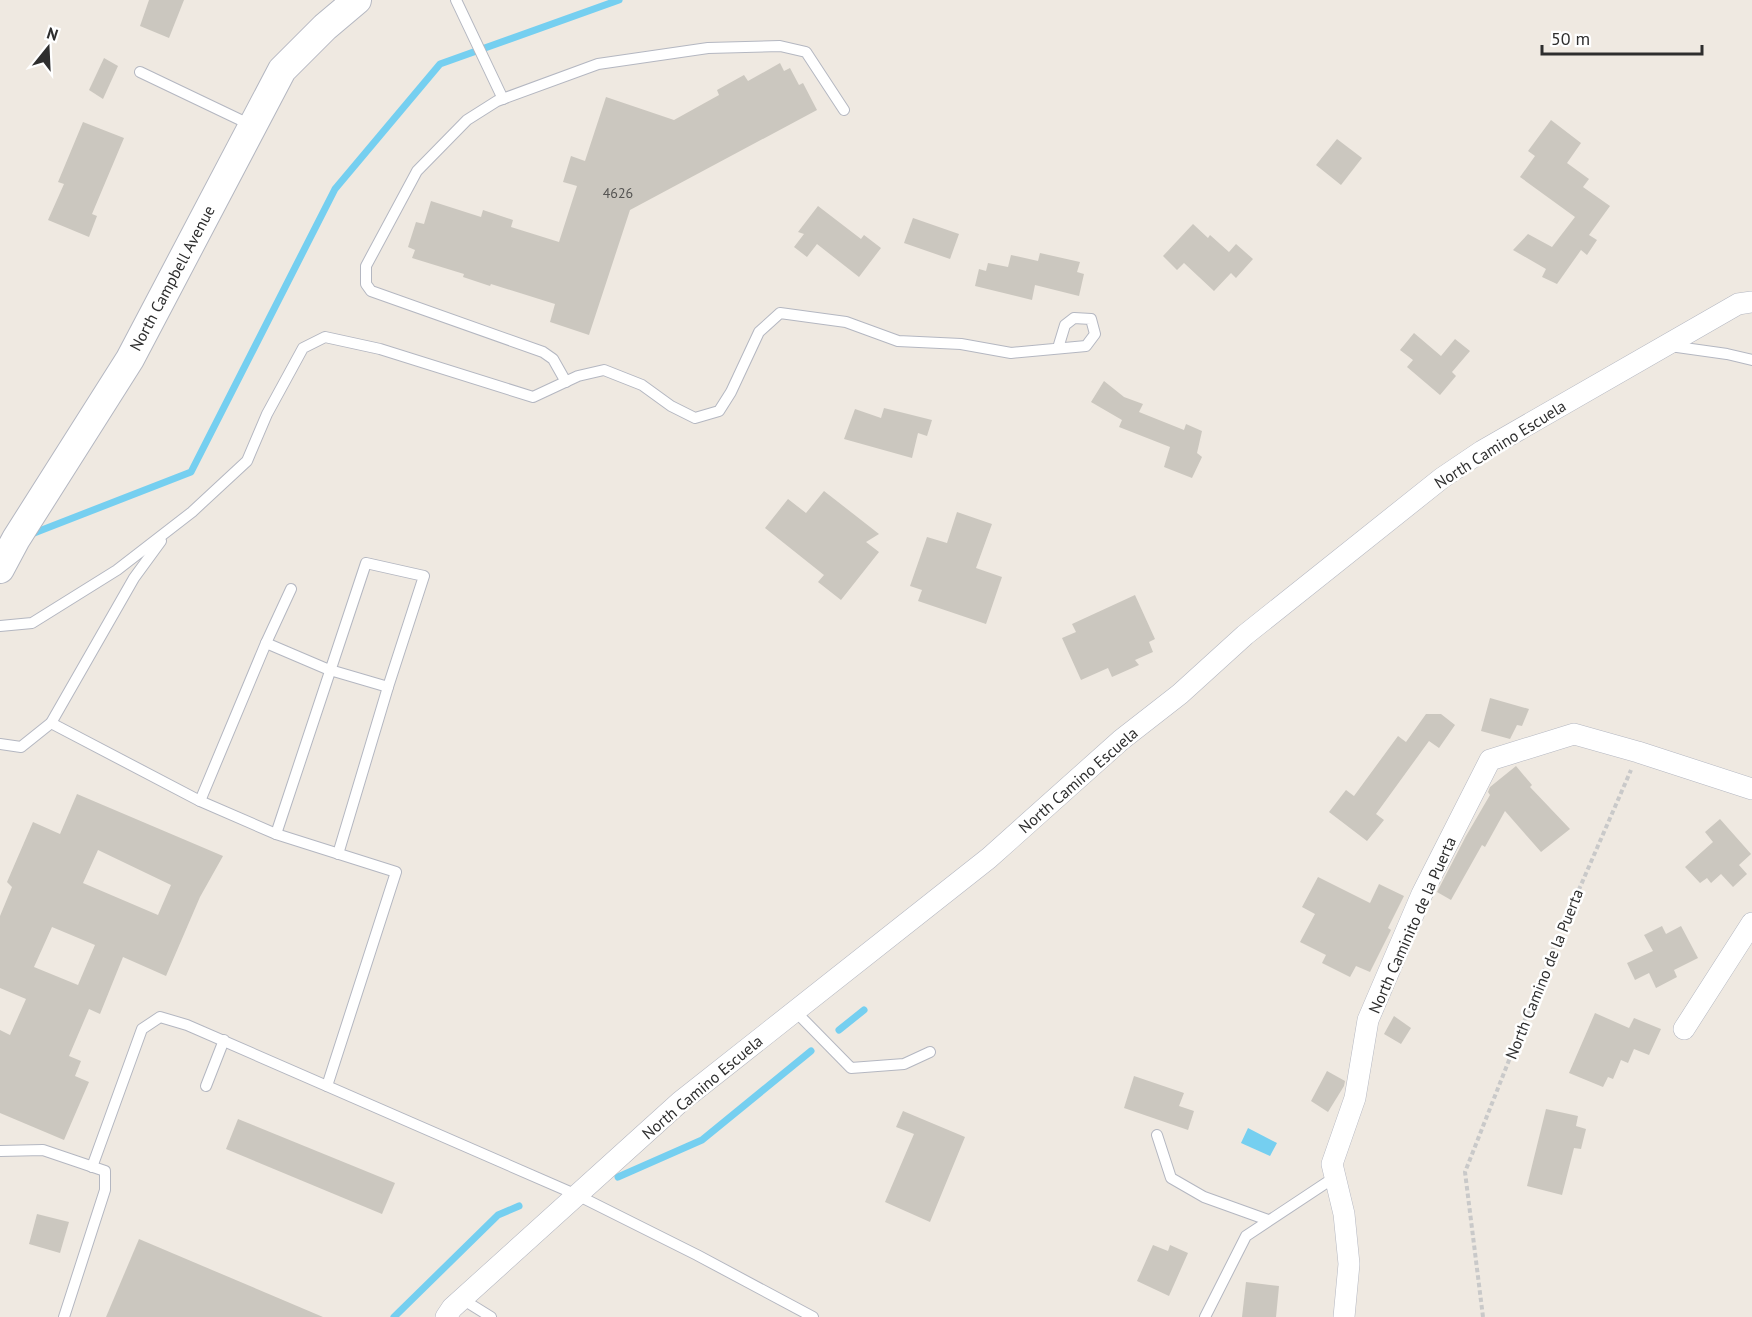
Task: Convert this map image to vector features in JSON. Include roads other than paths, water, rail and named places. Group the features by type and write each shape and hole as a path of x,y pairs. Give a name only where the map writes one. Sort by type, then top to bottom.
{"main road":[{"name":"North Campbell Avenue","path":"8,555 130,359 282,70 324,27 357,0"}],"street":[{"name":"North Camino Escuela","path":"446,1317 462,1299 680,1102 989,858 1121,740 1180,694 1245,635 1443,478 1482,451 1738,304 1752,302"},
{"name":"North Caminito de la Puerta","path":"1344,1317 1349,1264 1344,1214 1332,1164 1355,1098 1368,1020 1422,894 1490,760 1574,734 1752,789"},
{"path":"1684,1029 1752,923"}],"lane":[{"path":"456,0 503,99"},
{"path":"566,382 553,358 543,352 371,291 366,284 366,266 417,171 467,120 503,99 598,64 708,48 780,46 806,52 844,110"},
{"path":"140,72 252,125"},
{"path":"0,627 32,623 117,570 169,531 248,461 267,414 303,348 325,337 380,349 533,397 578,376 604,370 642,385 671,406 695,418 718,411 730,392 759,332 780,313 846,322 898,341 961,344 1011,353 1058,348"},
{"path":"1667,345 1752,360"},
{"path":"0,744 21,747 51,723 134,578 169,531"},
{"path":"276,834 366,563 424,576 338,854"},
{"path":"200,801 291,589"},
{"path":"266,643 330,670 388,687"},
{"path":"51,723 200,801 276,834 396,872 327,1086"},
{"path":"795,1011 851,1068 903,1064 930,1052"},
{"path":"92,1167 142,1029 160,1017 187,1024 577,1195 697,1255 813,1317"},
{"path":"206,1086 224,1040"},
{"path":"1157,1135 1172,1178 1204,1197 1268,1220"},
{"path":"0,1151 43,1150 105,1171 105,1190 64,1317"},
{"path":"1205,1317 1246,1236 1335,1176"},
{"path":"462,1299 491,1317"}],"water":[{"path":"1248,1128 1277,1143 1270,1156 1241,1143"}],"waterway":[{"path":"29,535 191,472 335,189 440,64 619,0"},
{"path":"839,1030 864,1010"},
{"path":"618,1177 702,1140 811,1051"},
{"path":"394,1317 498,1215 519,1206"}]}
